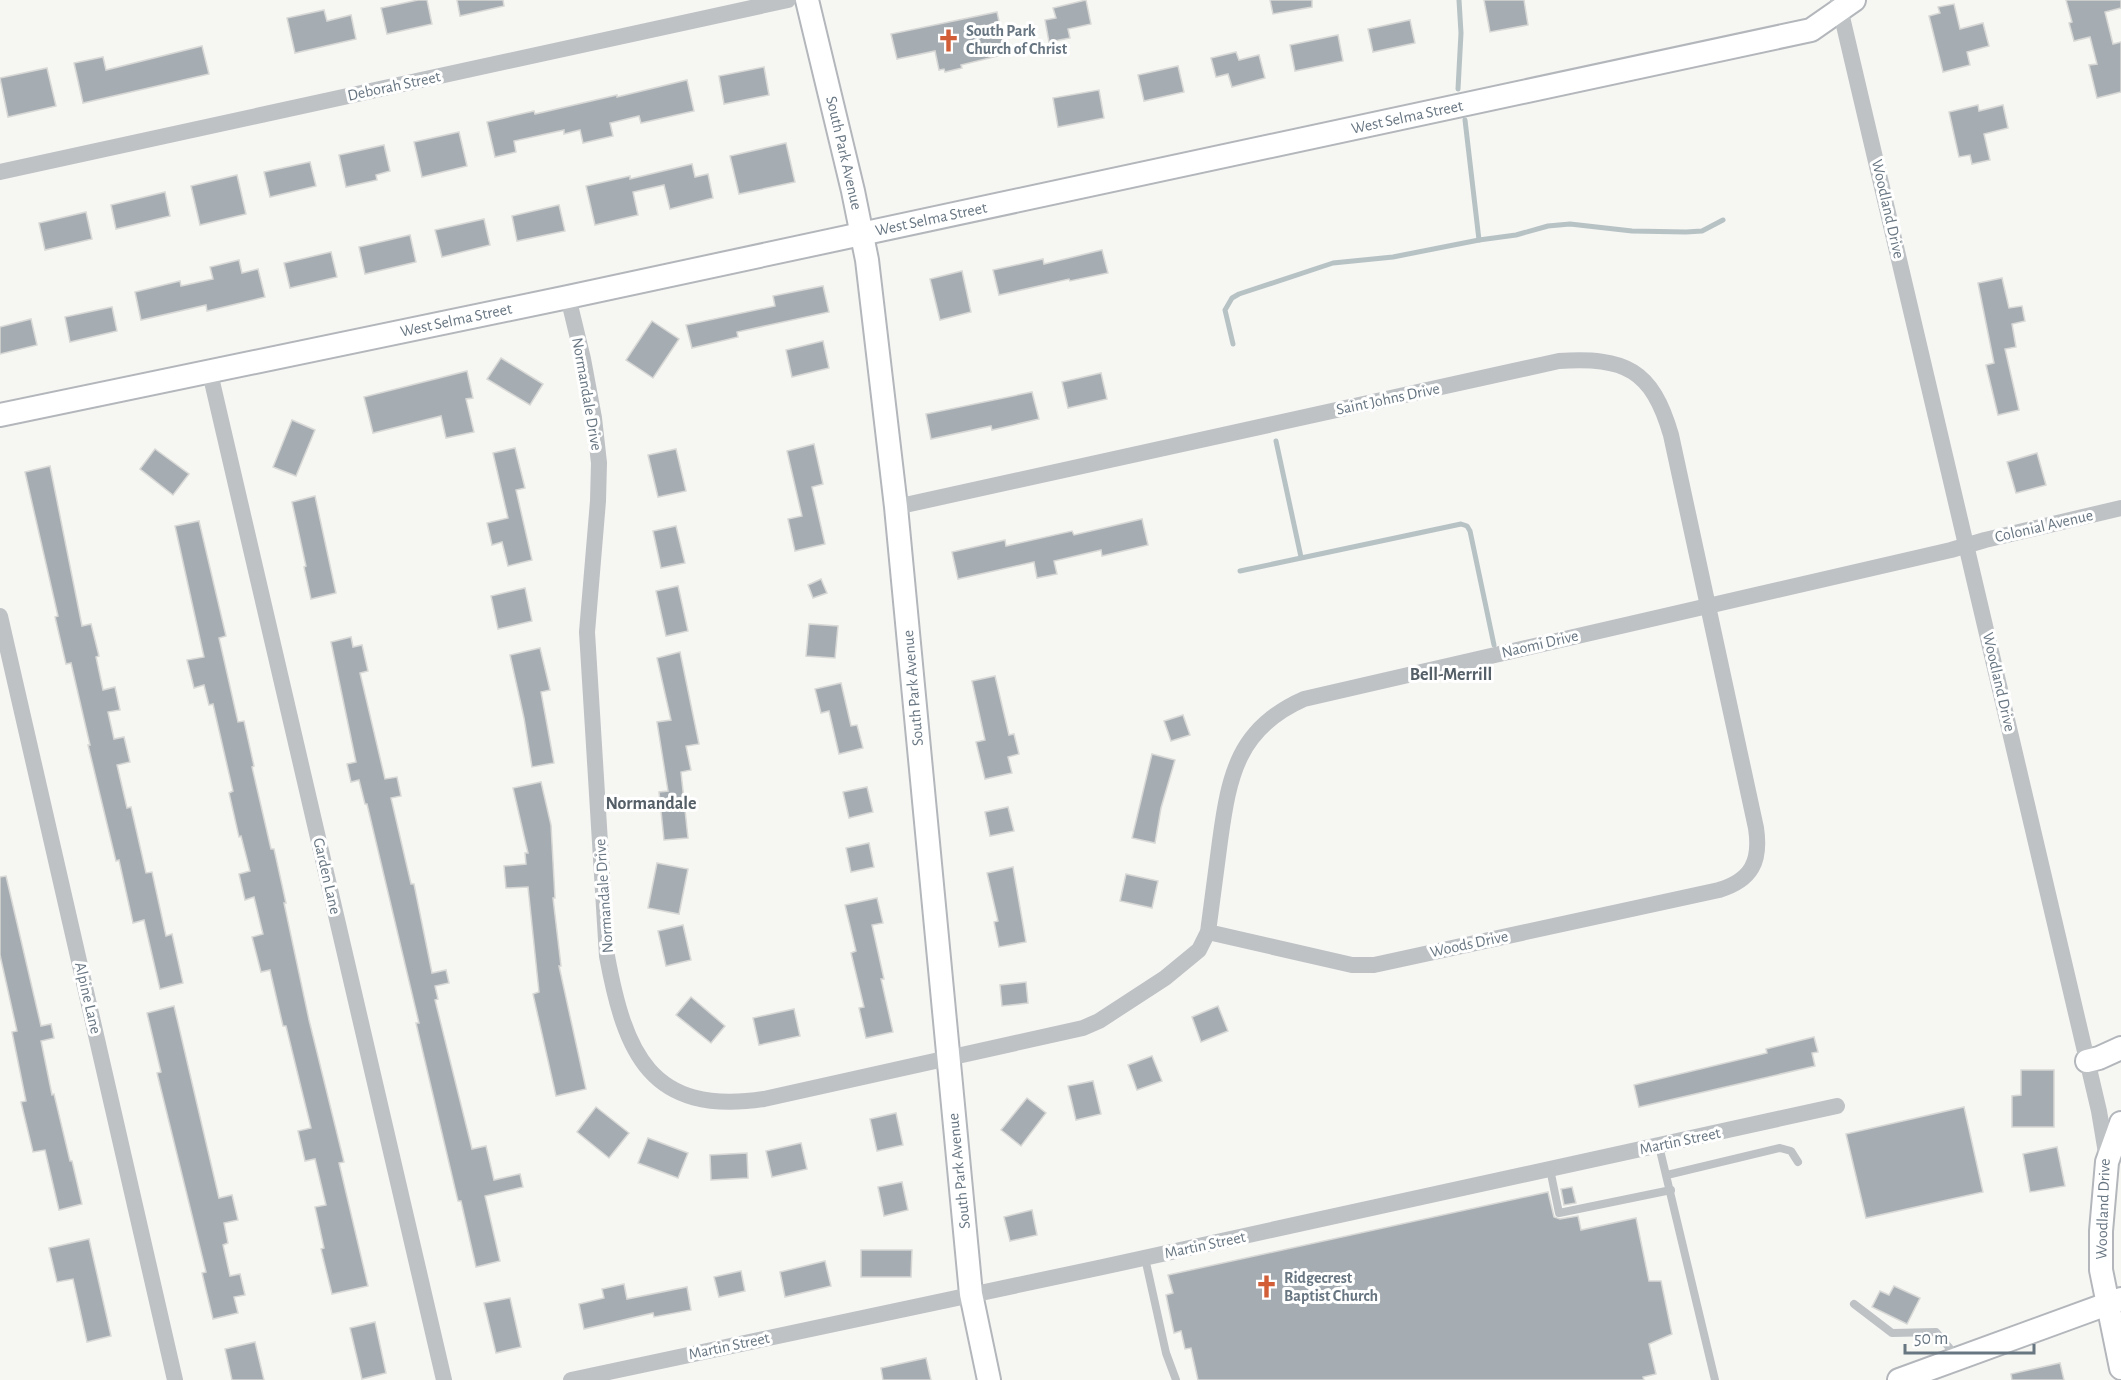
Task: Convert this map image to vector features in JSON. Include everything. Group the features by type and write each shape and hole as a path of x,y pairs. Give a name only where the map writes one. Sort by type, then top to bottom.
{"street":[{"name":"Deborah Street","path":"0,172 788,0"},
{"name":"South Park Avenue","path":"807,0 869,271 896,507 971,1294 989,1380"},
{"name":"West Selma Street","path":"0,416 568,297 1811,30 1844,3"},
{"name":"Woodland Drive","path":"1844,3 2099,1111 2107,1162 2101,1231 2101,1270 2115,1301 2121,1368"},
{"name":"Normandale Drive","path":"568,297 583,359 594,418 599,463 587,632 589,676 607,956 615,999 630,1042 643,1064 662,1082 682,1094 721,1101 742,1102 764,1099 948,1059"},
{"name":"Saint Johns Drive","path":"896,507 1559,362 1588,359 1610,362 1628,368 1644,379 1665,413 1707,607"},
{"name":"Garden Lane","path":"210,373 444,1380"},
{"name":"Colonial Avenue","path":"1967,545 2121,508"},
{"name":"Naomi Drive","path":"1208,932 1226,798 1233,774 1240,755 1252,737 1267,720 1285,707 1324,693 1707,607 1967,545"},
{"name":"Woods Drive","path":"1208,932 1352,965 1374,965 1719,890 1738,882 1753,867 1758,855 1759,843 1707,607"},
{"name":"Alpine Lane","path":"0,616 175,1380"},
{"path":"948,1059 1083,1028 1099,1022 1166,978 1199,950 1208,932"},
{"path":"2087,1061 2121,1048"},
{"name":"Martin Street","path":"571,1380 1145,1258 1838,1106"},
{"path":"2107,1162 2121,1123"},
{"path":"1899,1380 2115,1301"}],"lane":[{"path":"1659,1146 1715,1380"},
{"path":"1667,1175 1780,1148 1791,1151 1798,1162"},
{"path":"1550,1169 1559,1213 1671,1190"},
{"path":"1145,1258 1166,1353 1176,1380"},
{"path":"1854,1304 1892,1333 1936,1332 1958,1358"}],"building":[{"path":"427,0 432,24 387,34 381,8"},
{"path":"457,0 503,0 504,6 460,16"},
{"path":"1086,0 1091,24 1068,29 1070,38 1049,42 1045,20 1056,18 1053,8"},
{"path":"1270,0 1312,0 1312,7 1273,14"},
{"path":"1484,0 1524,0 1528,25 1490,32"},
{"path":"2066,0 2121,0 2121,8 2105,12 2113,44 2121,42 2121,92 2097,98 2089,65 2097,64 2090,37 2074,41"},
{"path":"1954,4 1960,29 1983,23 1989,46 1967,52 1970,65 1943,72 1929,16 1940,13 1938,7"},
{"path":"324,10 327,21 351,15 356,39 295,53 287,18"},
{"name":"South Park Church of Christ","path":"997,12 1006,54 961,65 962,68 945,72 944,69 939,70 935,51 897,59 891,34"},
{"path":"1410,20 1415,43 1373,52 1368,29"},
{"path":"1338,35 1343,61 1295,71 1290,45"},
{"path":"202,46 209,74 83,103 74,63 103,57 106,70"},
{"path":"1236,52 1239,60 1259,55 1265,78 1232,87 1228,74 1216,77 1211,58"},
{"path":"1178,66 1184,92 1144,101 1138,75"},
{"path":"764,67 769,95 724,104 719,76"},
{"path":"47,68 56,106 8,117 0,78"},
{"path":"687,80 694,111 641,123 639,116 610,123 613,136 583,143 580,130 564,134 564,130 514,141 516,152 495,157 487,122 534,111 535,114 617,95 617,97"},
{"path":"1099,90 1104,118 1058,127 1053,98"},
{"path":"1978,105 1979,111 2003,105 2008,128 1984,134 1990,160 1972,164 1970,155 1959,157 1949,112"},
{"path":"459,132 467,166 422,177 414,142"},
{"path":"786,143 795,182 739,194 730,156"},
{"path":"384,145 390,171 376,175 377,180 346,187 339,155"},
{"path":"310,162 316,186 270,197 264,172"},
{"path":"692,164 695,177 708,174 713,198 670,209 664,185 633,192 638,215 595,225 586,186 630,176 630,179"},
{"path":"237,175 246,214 200,225 191,186"},
{"path":"165,192 170,216 116,229 111,205"},
{"path":"559,205 565,231 517,241 512,216"},
{"path":"86,212 92,239 45,250 39,223"},
{"path":"484,219 490,245 442,257 435,230"},
{"path":"410,235 416,262 365,274 359,247"},
{"path":"1102,250 1108,273 1070,281 1069,279 999,295 993,270 1043,259 1044,264"},
{"path":"331,252 337,277 290,288 284,263"},
{"path":"239,260 242,273 258,269 265,297 207,311 206,305 141,320 135,292 180,281 181,286 213,279 210,267"},
{"path":"962,271 971,312 940,320 930,279"},
{"path":"2002,278 2009,308 2022,306 2025,321 2012,324 2016,347 2005,349 2019,410 1998,415 1986,365 1994,363 1978,283"},
{"path":"823,286 829,312 737,332 738,337 692,348 686,325 775,306 773,296"},
{"path":"112,307 117,331 70,342 65,317"},
{"path":"31,319 37,345 0,354 0,327"},
{"path":"652,321 679,339 653,378 626,360"},
{"path":"823,341 829,368 792,377 786,350"},
{"path":"501,358 543,384 530,405 487,379"},
{"path":"467,371 473,398 466,399 474,432 446,438 441,416 373,433 364,397"},
{"path":"1101,373 1107,399 1068,408 1062,382"},
{"path":"1032,392 1039,419 992,430 991,426 931,439 926,414"},
{"path":"292,420 315,430 296,476 273,467"},
{"path":"814,444 823,484 812,487 825,544 795,551 788,519 802,516 787,451"},
{"path":"515,448 525,488 516,490 532,560 508,566 502,542 492,545 487,523 508,518 493,453"},
{"path":"155,449 189,474 173,495 140,469"},
{"path":"676,449 686,491 658,497 648,455"},
{"path":"2037,453 2046,485 2016,493 2007,462"},
{"path":"50,466 82,626 91,624 99,656 96,657 103,690 115,687 120,710 108,712 114,739 124,737 130,762 117,765 127,808 131,807 146,873 152,872 166,936 172,934 183,983 160,989 144,920 133,923 119,860 116,861 88,745 90,745 71,663 66,664 55,617 58,616 25,472"},
{"path":"315,496 336,593 311,599 292,502"},
{"path":"1142,519 1148,545 1102,556 1101,550 1054,561 1057,574 1037,578 1034,562 958,579 952,552 1005,540 1006,546 1072,531 1074,535"},
{"path":"199,521 226,636 219,638 238,722 244,721 271,849 274,849 309,1020 344,1162 339,1163 368,1286 332,1294 321,1249 324,1248 315,1207 326,1205 315,1159 305,1161 298,1131 311,1128 270,970 261,972 252,937 263,934 254,897 245,900 239,874 250,871 229,793 233,791 213,704 209,705 204,685 194,688 187,660 204,657 175,526"},
{"path":"676,526 685,563 661,568 653,531"},
{"path":"821,579 827,593 813,598 808,585"},
{"path":"678,586 688,631 666,636 656,591"},
{"path":"525,588 532,621 498,629 491,596"},
{"path":"809,624 838,626 835,658 806,656"},
{"path":"351,637 353,647 362,645 368,671 360,673 385,779 397,777 401,796 391,798 411,884 414,884 432,973 446,970 449,983 435,986 438,999 435,1000 472,1149 486,1146 494,1180 520,1174 523,1187 485,1196 500,1261 476,1267 416,1023 419,1023 367,804 365,804 359,780 351,782 347,764 356,762 331,642"},
{"path":"540,648 550,690 541,692 554,763 532,767 510,655"},
{"path":"680,652 699,744 686,746 691,770 681,772 688,838 664,840 659,792 668,791 657,722 671,720 657,658"},
{"path":"995,676 1009,735 1014,734 1019,754 1008,757 1012,773 985,779 976,742 985,740 972,681"},
{"path":"841,683 851,726 857,725 863,748 839,754 829,711 821,713 815,689"},
{"path":"1183,715 1190,735 1171,741 1164,721"},
{"path":"1152,754 1175,760 1161,808 1155,843 1132,838"},
{"path":"541,782 551,825 555,898 553,898 561,966 559,966 586,1089 556,1096 533,994 539,992 528,887 506,888 504,866 526,864 525,853 528,853 513,788"},
{"path":"867,787 873,812 849,818 843,792"},
{"path":"1008,807 1014,831 990,836 985,812"},
{"path":"869,843 874,867 851,872 846,848"},
{"path":"657,863 688,869 679,914 648,908"},
{"path":"1013,867 1026,942 999,947 994,922 998,921 987,873"},
{"path":"1126,874 1158,881 1152,908 1120,901"},
{"path":"6,876 41,1026 51,1024 54,1038 41,1041 52,1095 54,1094 82,1204 59,1210 45,1150 33,1152 21,1102 26,1101 12,1032 17,1031 0,955 0,877"},
{"path":"877,898 883,923 872,925 893,1032 866,1038 859,1008 864,1007 851,953 856,951 845,905"},
{"path":"683,925 691,960 666,966 658,931"},
{"path":"1026,982 1028,1003 1002,1006 1000,985"},
{"path":"691,997 725,1026 711,1043 676,1015"},
{"path":"174,1006 219,1198 232,1195 238,1220 224,1223 228,1243 223,1245 230,1276 240,1274 245,1295 234,1297 238,1313 213,1319 202,1273 206,1272 157,1073 161,1072 147,1013"},
{"path":"1218,1006 1228,1031 1201,1042 1192,1017"},
{"path":"794,1009 800,1036 759,1045 753,1018"},
{"path":"1814,1037 1818,1052 1812,1053 1815,1066 1639,1107 1634,1085 1767,1053 1766,1049"},
{"path":"1152,1056 1162,1081 1137,1090 1128,1065"},
{"path":"2021,1070 2054,1070 2054,1127 2012,1127 2012,1096 2021,1095"},
{"path":"1093,1081 1101,1114 1076,1120 1068,1086"},
{"path":"1027,1098 1046,1113 1021,1146 1001,1130"},
{"path":"596,1107 629,1133 609,1158 577,1132"},
{"path":"1964,1107 1983,1192 1866,1218 1846,1134"},
{"path":"896,1113 903,1145 877,1151 870,1119"},
{"path":"648,1138 688,1153 678,1178 638,1163"},
{"path":"801,1143 807,1169 772,1177 766,1151"},
{"path":"2057,1147 2065,1186 2030,1192 2023,1154"},
{"path":"747,1153 748,1178 711,1180 710,1155"},
{"path":"902,1182 908,1210 884,1216 878,1187"},
{"path":"1572,1187 1576,1203 1564,1205 1561,1189"},
{"name":"Ridgecrest Baptist Church","path":"1548,1192 1554,1217 1560,1219 1578,1216 1581,1230 1636,1218 1649,1281 1661,1281 1672,1334 1649,1344 1656,1374 1643,1377 1644,1380 1198,1380 1191,1348 1185,1349 1181,1331 1174,1333 1166,1295 1173,1293 1168,1275"},
{"path":"1032,1210 1037,1235 1010,1241 1004,1217"},
{"path":"89,1239 111,1336 87,1342 73,1279 57,1282 49,1248"},
{"path":"861,1250 912,1250 911,1277 861,1277"},
{"path":"825,1261 831,1286 785,1297 780,1272"},
{"path":"741,1271 745,1291 719,1297 714,1277"},
{"path":"624,1284 627,1299 687,1287 691,1310 654,1317 653,1313 584,1329 579,1304 604,1298 602,1289"},
{"path":"1894,1286 1920,1298 1907,1324 1872,1307 1880,1291 1889,1295"},
{"path":"510,1298 521,1347 496,1353 484,1303"},
{"path":"375,1322 386,1373 362,1379 350,1328"},
{"path":"255,1342 264,1380 232,1380 225,1349"},
{"path":"926,1358 931,1380 883,1380 881,1368"},
{"path":"2060,1363 2064,1380 2012,1380 2011,1374"}],"waterway":[{"path":"1458,89 1461,33 1459,0"},
{"path":"1465,120 1479,240"},
{"path":"1233,344 1225,310 1232,298 1333,263 1393,257 1516,235 1548,226 1570,224 1632,231 1686,232 1702,231 1723,220"},
{"path":"1276,441 1301,557"},
{"path":"1240,571 1461,524 1467,526 1470,531 1494,645"}],"place":[{"name":"South Park Church of Christ","path":"948,40"},
{"name":"Ridgecrest Baptist Church","path":"1266,1287"}],"district":[{"name":"Bell-Merrill","path":"1451,675"},
{"name":"Normandale","path":"651,804"}]}
